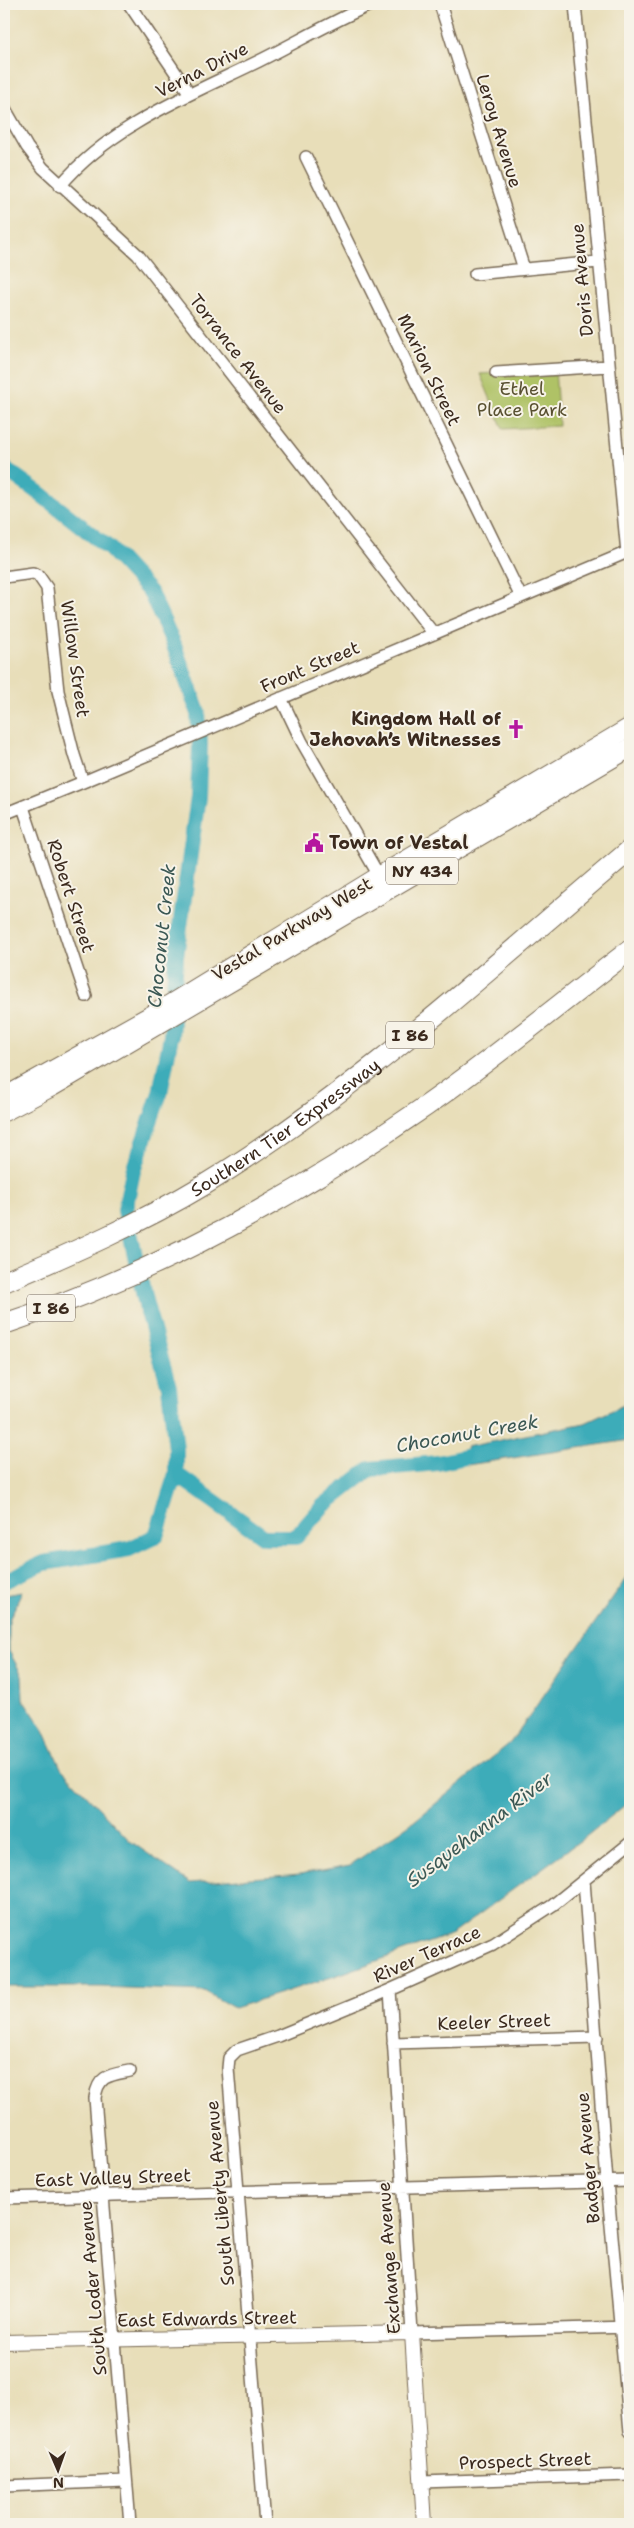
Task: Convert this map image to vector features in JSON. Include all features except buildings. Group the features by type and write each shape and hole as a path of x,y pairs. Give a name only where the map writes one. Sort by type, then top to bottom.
{"highway":[{"name":"Southern Tier Expressway","path":"4,1282 87,1246 211,1180 325,1102 404,1039 630,850"},
{"name":"I 86","path":"4,1324 98,1290 192,1248 295,1192 427,1106 630,950"}],"main road":[{"name":"Vestal Parkway West","path":"4,1097 159,1017 212,993 630,728"},
{"name":"Vestal Parkway West","path":"4,1112 52,1087 159,1017 216,975 630,748"}],"street":[{"path":"129,4 190,94"},
{"name":"Verna Drive","path":"60,186 83,163 129,127 190,94 372,4"},
{"name":"Leroy Avenue","path":"440,4 524,269"},
{"name":"Doris Avenue","path":"575,4 608,366 628,552"},
{"name":"Torrance Avenue","path":"4,107 27,147 60,186 138,255 434,634"},
{"name":"Marion Street","path":"306,157 521,598"},
{"path":"475,274 598,262"},
{"path":"496,373 608,366"},
{"name":"Front Street","path":"4,814 628,552"},
{"name":"Willow Street","path":"4,576 33,573 45,585 50,603 58,691 74,755 83,782"},
{"path":"281,698 302,742 383,884"},
{"name":"Robert Street","path":"23,807 86,996"},
{"name":"River Terrace","path":"228,2068 229,2058 237,2050 278,2036 390,1990 493,1944 553,1905 630,1843"},
{"name":"Badger Avenue","path":"584,1881 607,2182 625,2327 630,2431"},
{"name":"Exchange Avenue","path":"390,1990 424,2524"},
{"name":"Keeler Street","path":"393,2043 596,2037"},
{"name":"South Liberty Avenue","path":"228,2068 264,2524"},
{"name":"South Loder Avenue","path":"130,2071 110,2075 101,2080 96,2087 97,2144 130,2524"},
{"name":"East Valley Street","path":"4,2198 630,2181"},
{"path":"412,2333 625,2327"},
{"name":"East Edwards Street","path":"4,2342 412,2333"},
{"name":"Prospect Street","path":"422,2482 630,2475"},
{"path":"4,2486 126,2481"}],"green space":[{"name":"Ethel Place Park","path":"555,369 559,426 503,429 480,374"}],"water":[{"path":"630,1402 630,1440 467,1465 466,1447 585,1423"},
{"name":"Susquehanna River","path":"630,1573 630,1801 588,1835 452,1934 335,1976 234,2008 204,1991 101,1987 4,1987 4,1595 22,1592 9,1620 9,1651 22,1675 23,1699 44,1730 61,1768 130,1841 190,1883 300,1874 350,1865 413,1822 510,1743"}],"waterway":[{"name":"Choconut Creek","path":"4,468 109,548 150,592 172,640 198,712 200,745 198,797 176,956 171,1036 160,1093 133,1171 125,1210 145,1301 169,1387 176,1449 176,1474 264,1537 296,1537 323,1506 370,1469 438,1463 487,1452"},
{"name":"Choconut Creek","path":"4,1581 44,1563 129,1549 156,1536 176,1474"}],"place":[{"name":"Kingdom Hall of Jehovah’s Witnesses","path":"516,729"},
{"name":"Town of Vestal","path":"314,843"}]}
